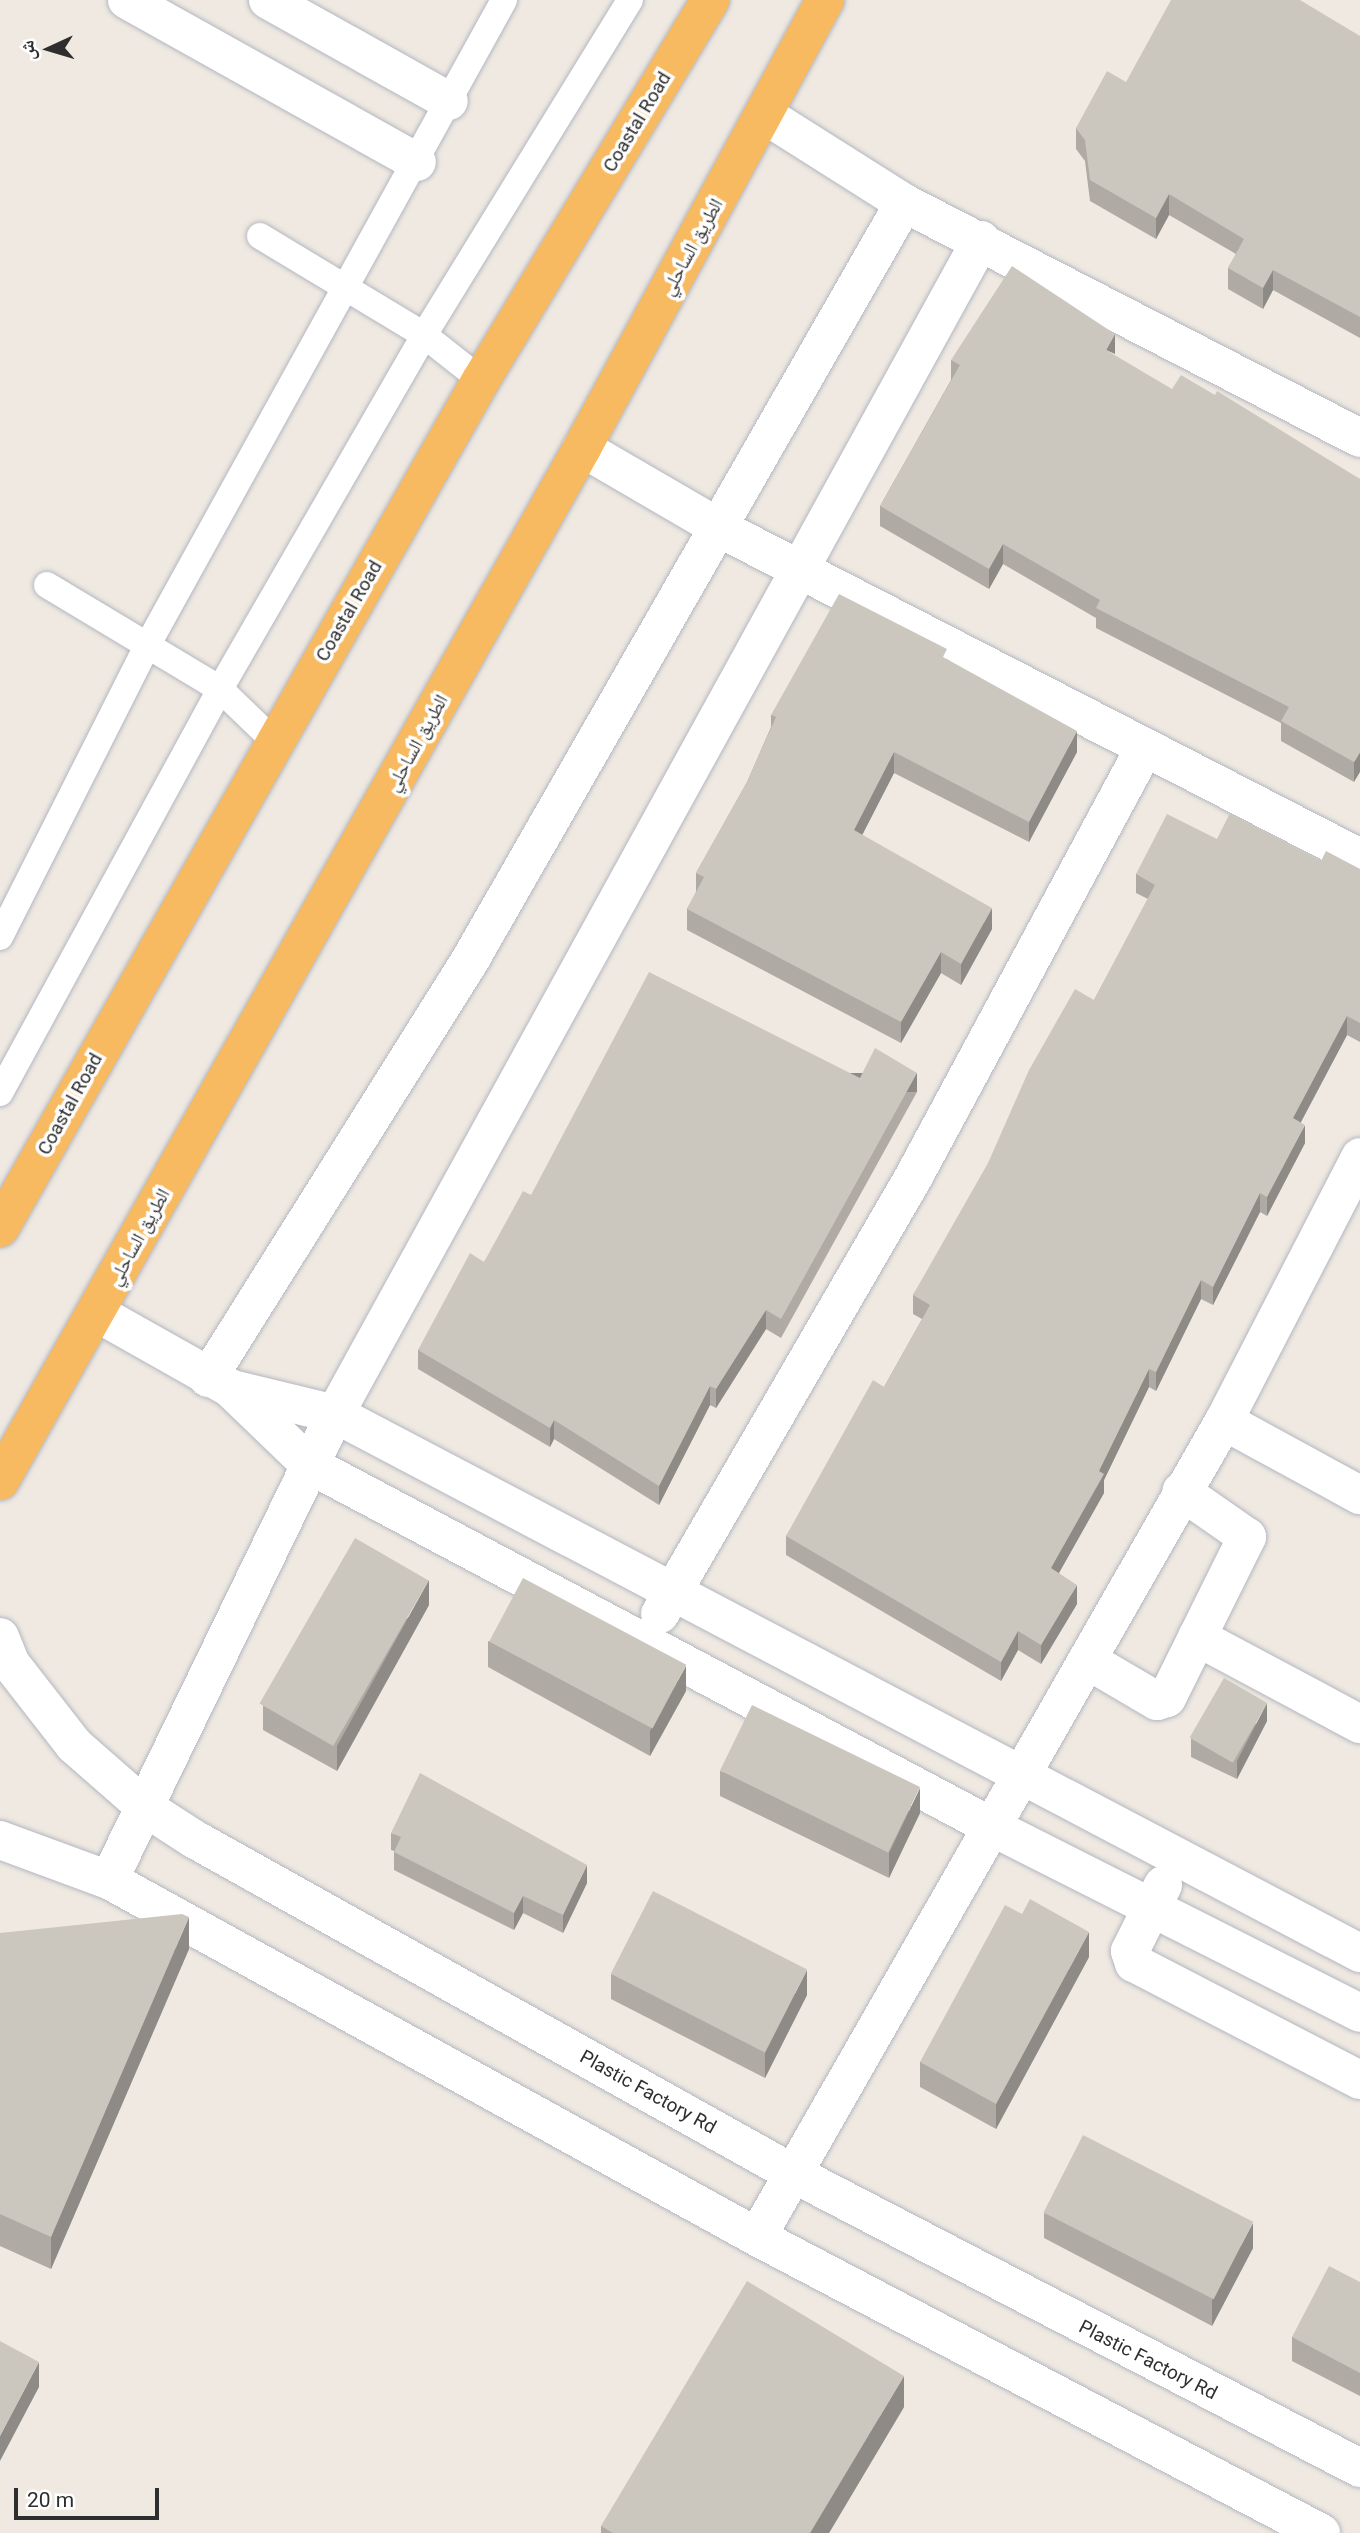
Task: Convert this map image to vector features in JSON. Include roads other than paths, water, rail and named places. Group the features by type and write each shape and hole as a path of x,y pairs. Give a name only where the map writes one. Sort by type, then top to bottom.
{"highway":[{"name":"Coastal Road","path":"0,1228 481,380 710,0"},
{"name":"الطريق الساحلي","path":"0,1481 582,448 825,0"}],"street":[{"path":"127,0 417,162"},
{"path":"268,0 449,102"},
{"path":"765,115 904,203 981,240 1360,439"},
{"path":"220,1383 720,529 904,203"},
{"path":"109,1880 335,1414 981,240"},
{"path":"582,448 720,529 799,567 1144,749 1360,858"},
{"path":"646,1639 913,1178 1144,749"},
{"path":"757,2237 994,1828 1181,1490 1224,1421 1360,1157"},
{"path":"97,1312 220,1383 310,1465 646,1639 994,1828 1360,2013"},
{"path":"220,1383 335,1414 1176,1860 1360,1953"},
{"path":"1224,1421 1360,1495"},
{"path":"1087,1660 1163,1701 1247,1537 1181,1490"},
{"name":"Plastic Factory Rd","path":"0,1637 41,1707 146,1808 794,2174 1360,2468"},
{"path":"1197,1637 1360,1724"},
{"path":"0,1840 109,1880 757,2237 1321,2533"},
{"path":"1176,1860 1130,1951 1134,1962 1360,2080"}],"lane":[{"path":"0,937 147,646 505,0"},
{"path":"0,1093 220,689 424,335 630,0"},
{"path":"260,236 424,335 481,380"},
{"path":"47,585 220,689 274,741"}]}
